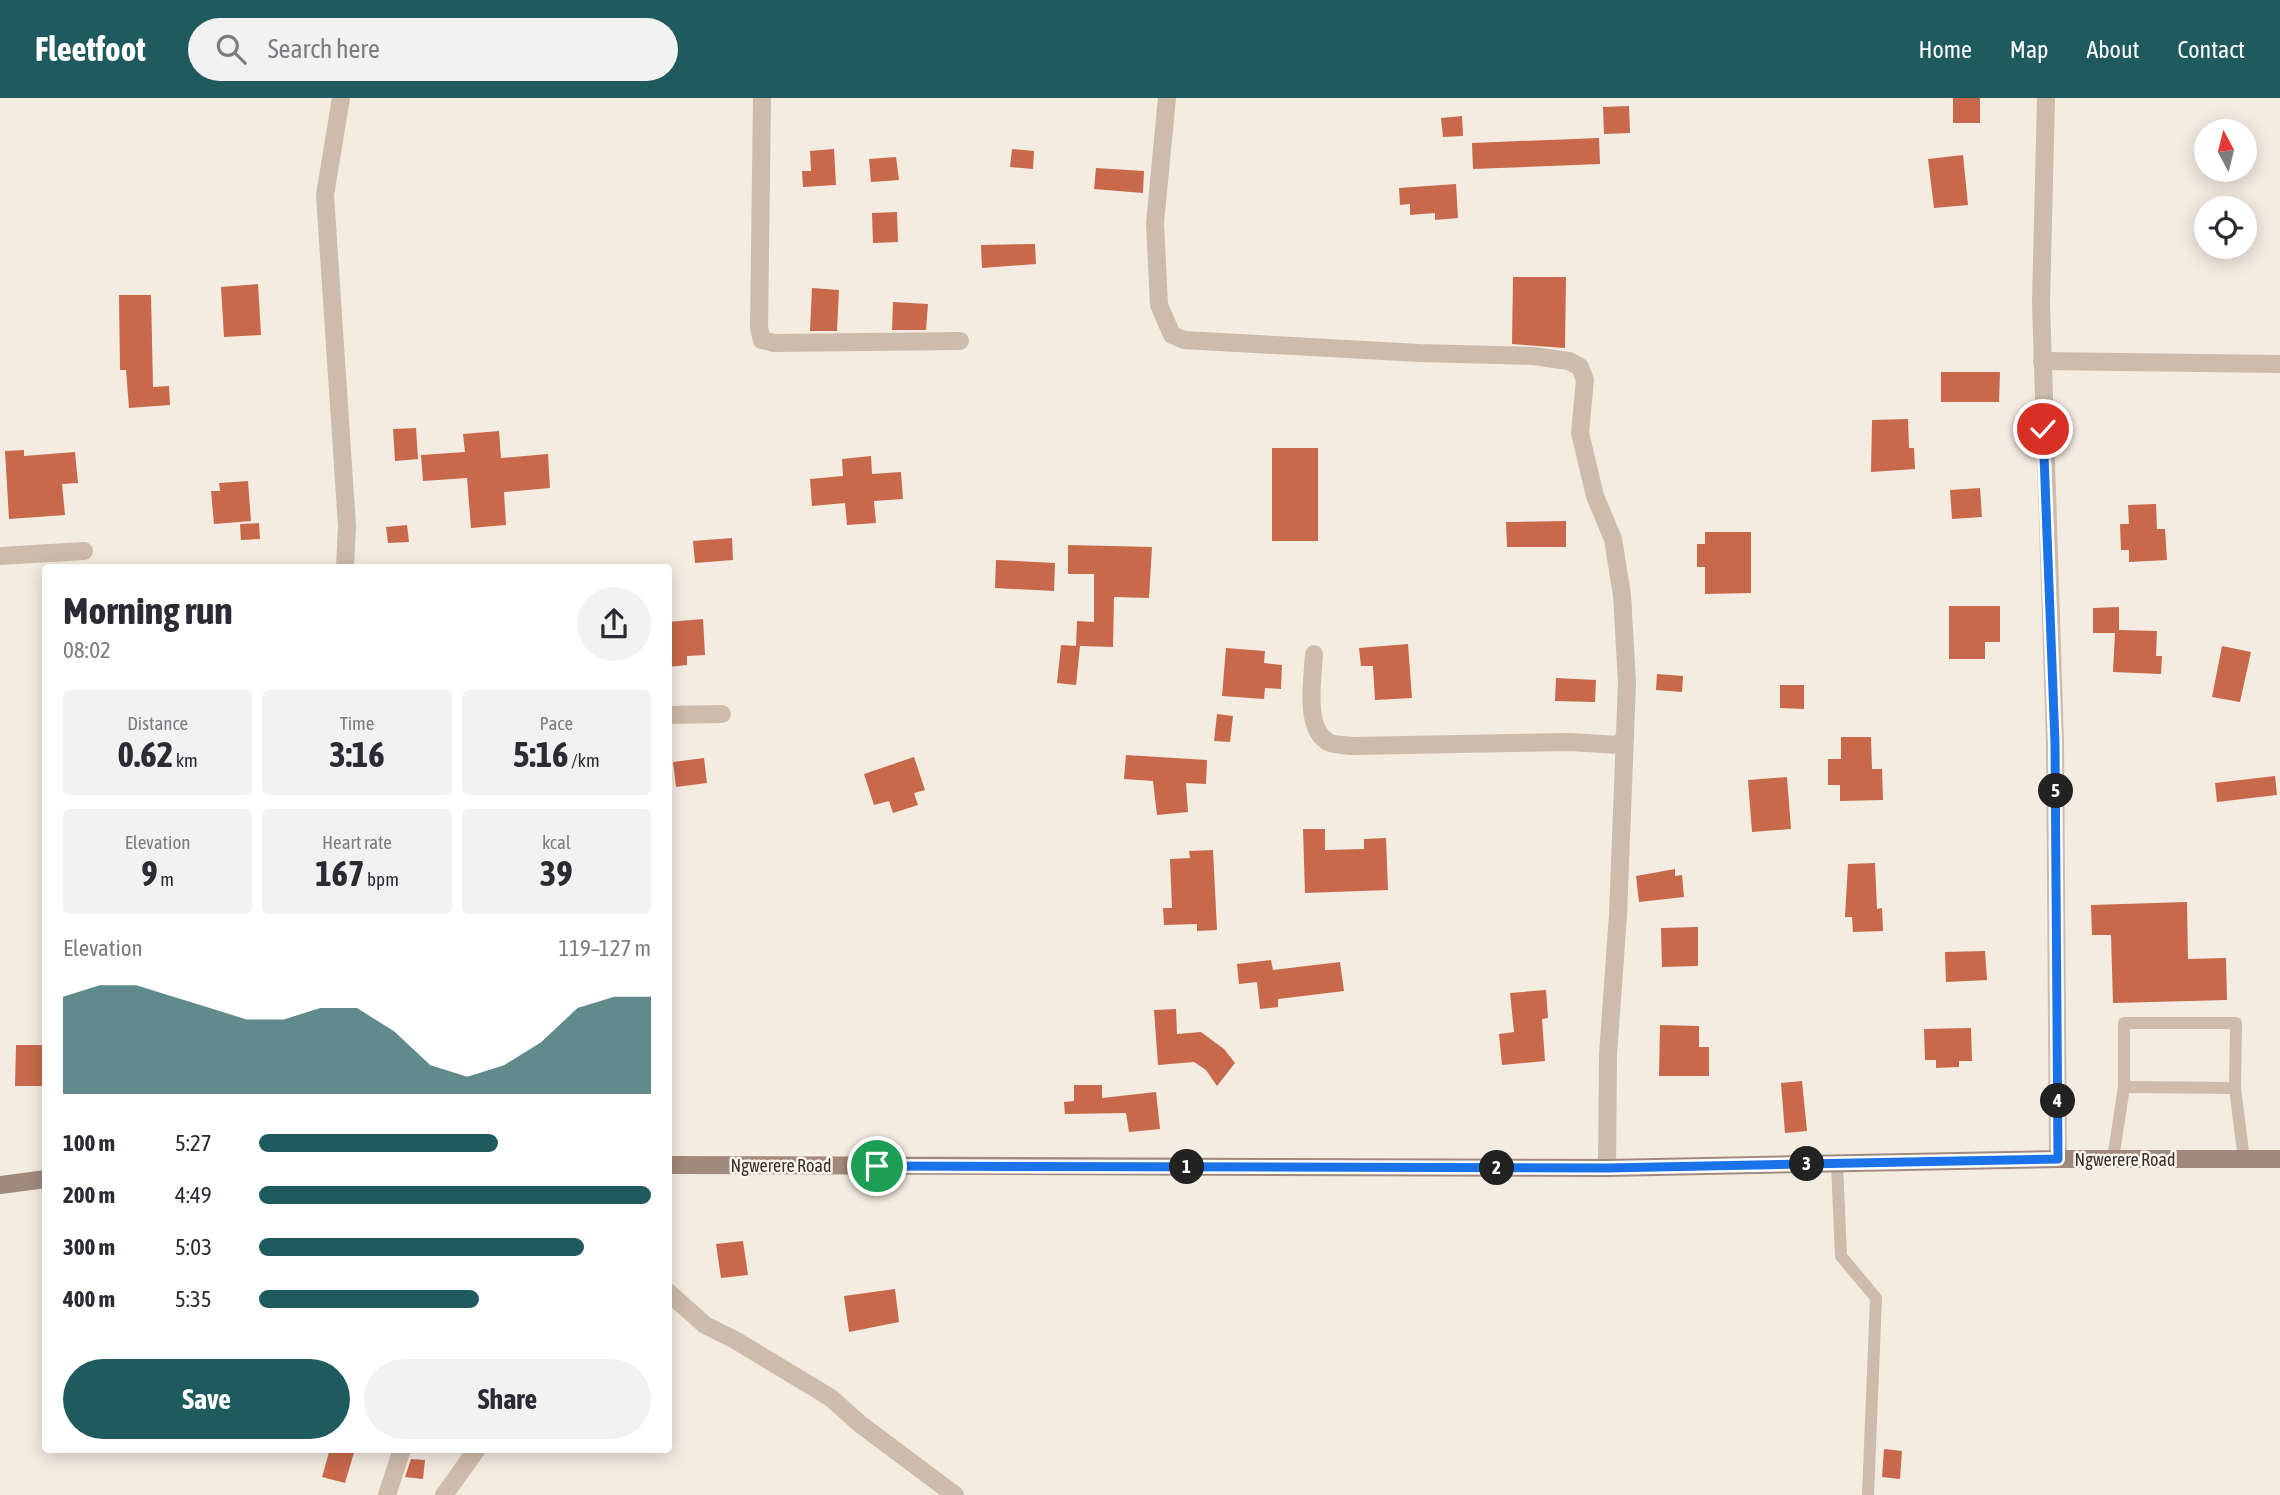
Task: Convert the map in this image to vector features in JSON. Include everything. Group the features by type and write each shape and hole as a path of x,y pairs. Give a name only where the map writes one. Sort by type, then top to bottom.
{"main road":[{"name":"Ngwerere Road","path":"672,1165 1607,1168 2058,1159 2280,1159"},
{"path":"0,1185 42,1180"}],"street":[{"path":"341,98 326,195 347,526 345,564"},
{"path":"762,98 759,328 762,340 774,343 960,341"},
{"path":"1167,98 1155,223 1159,304 1172,335 1184,340 1281,346 1533,356 1569,361 1580,367 1585,380 1580,433 1595,496 1613,539 1622,595 1627,683 1618,915 1608,1055 1607,1168"},
{"path":"2046,98 2042,361 2055,757 2058,1159"},
{"path":"2042,361 2280,364"},
{"path":"0,556 83,551"},
{"path":"1314,654 1313,715 1319,733 1331,743 1352,746 1570,743 1619,745 1625,736"},
{"path":"672,715 722,714"},
{"path":"672,1296 705,1325 831,1398 860,1424 955,1495"},
{"path":"387,1495 401,1453"},
{"path":"444,1495 474,1453"}],"lane":[{"path":"2113,1159 2124,1087 2124,1023 2235,1023 2235,1088 2244,1160"},
{"path":"2124,1087 2235,1088"},
{"path":"1837,1164 1841,1256 1876,1298 1868,1495"}],"building":[{"path":"1953,98 1980,98 1980,123 1953,123"},
{"path":"1629,106 1630,133 1604,134 1603,107"},
{"path":"1462,116 1463,136 1443,137 1441,118"},
{"path":"1599,138 1600,164 1473,169 1472,143"},
{"path":"834,149 836,185 803,187 802,171 811,171 810,151"},
{"path":"1012,149 1034,151 1033,169 1010,167"},
{"path":"1963,155 1968,205 1934,208 1928,159"},
{"path":"896,157 899,180 871,182 869,159"},
{"path":"1096,168 1144,171 1143,193 1094,189"},
{"path":"1456,184 1458,218 1435,220 1435,213 1410,215 1410,204 1400,205 1399,188"},
{"path":"897,212 898,242 873,243 872,213"},
{"path":"1035,244 1036,264 982,268 981,245"},
{"path":"1513,277 1566,277 1565,348 1512,344"},
{"path":"258,284 261,335 224,337 221,287"},
{"path":"812,288 839,290 837,331 810,331"},
{"path":"119,295 151,295 153,387 169,386 170,405 129,408 126,370 120,370"},
{"path":"893,302 928,304 926,330 892,330"},
{"path":"1941,372 2000,372 1999,402 1941,402"},
{"path":"1908,419 1909,448 1914,448 1915,469 1871,472 1872,420"},
{"path":"416,428 418,459 395,461 393,429"},
{"path":"499,431 501,458 548,454 550,488 504,492 506,525 471,528 467,478 423,481 421,455 465,452 463,434"},
{"path":"1272,448 1318,448 1318,541 1272,541"},
{"path":"24,450 24,456 75,452 78,483 62,484 65,515 9,519 5,451"},
{"path":"871,456 872,474 901,472 903,499 874,501 876,523 847,525 845,503 812,506 810,479 843,476 842,459"},
{"path":"248,481 251,521 214,524 211,491 220,491 219,483"},
{"path":"1980,488 1982,517 1952,519 1950,490"},
{"path":"2156,504 2157,529 2165,529 2167,560 2129,562 2129,550 2121,550 2120,524 2129,524 2128,505"},
{"path":"1566,521 1566,547 1507,547 1506,522"},
{"path":"259,523 260,539 241,540 240,524"},
{"path":"407,525 409,542 388,543 386,527"},
{"path":"1705,532 1751,532 1751,593 1705,594 1705,567 1697,567 1697,544 1705,544"},
{"path":"732,538 733,560 695,563 693,541"},
{"path":"1068,545 1152,547 1149,598 1114,597 1113,647 1080,646 1076,685 1057,683 1061,645 1076,646 1077,621 1094,622 1094,574 1068,574"},
{"path":"996,560 1055,563 1054,591 995,588"},
{"path":"1949,606 2000,606 2000,642 1985,642 1985,659 1949,659"},
{"path":"2119,607 2119,630 2157,631 2156,656 2162,656 2161,674 2113,672 2115,633 2093,633 2093,608"},
{"path":"703,619 705,655 687,656 687,665 672,667 672,622"},
{"path":"1408,644 1412,698 1375,700 1373,666 1361,666 1359,648"},
{"path":"2222,646 2251,652 2240,702 2212,697"},
{"path":"1226,648 1265,651 1264,663 1282,665 1281,689 1265,688 1264,699 1222,696"},
{"path":"1657,674 1683,676 1682,692 1656,690"},
{"path":"1556,678 1596,680 1595,702 1555,701"},
{"path":"1780,685 1804,685 1804,709 1780,708"},
{"path":"1217,714 1233,716 1230,742 1214,741"},
{"path":"1841,737 1871,737 1872,769 1882,769 1883,800 1840,801 1840,785 1828,785 1828,759 1841,759"},
{"path":"1126,755 1207,760 1206,784 1186,783 1188,812 1157,815 1153,781 1124,779"},
{"path":"914,757 925,790 914,793 918,805 893,813 889,801 874,805 864,774"},
{"path":"704,758 707,783 676,787 673,762"},
{"path":"2275,776 2277,795 2217,802 2215,783"},
{"path":"1787,777 1791,829 1752,832 1748,780"},
{"path":"1303,829 1325,829 1325,850 1364,849 1364,839 1386,838 1388,890 1305,893"},
{"path":"1213,850 1217,930 1197,931 1197,924 1164,925 1163,908 1172,908 1170,859 1190,858 1189,851"},
{"path":"1875,863 1877,909 1882,908 1883,931 1853,932 1852,917 1845,917 1848,864"},
{"path":"1675,869 1675,876 1682,875 1684,897 1639,902 1636,876"},
{"path":"2187,902 2188,959 2226,958 2227,1000 2113,1003 2111,935 2092,935 2091,905"},
{"path":"1698,927 1698,966 1662,967 1661,928"},
{"path":"1985,951 1987,980 1946,982 1945,952"},
{"path":"1271,960 1273,970 1340,962 1344,991 1278,999 1278,1007 1260,1009 1257,982 1239,984 1237,964"},
{"path":"1546,990 1548,1018 1542,1019 1545,1061 1502,1065 1499,1034 1514,1032 1510,993"},
{"path":"1176,1009 1177,1034 1201,1032 1224,1049 1235,1063 1217,1086 1206,1070 1194,1062 1158,1065 1154,1010"},
{"path":"1660,1025 1699,1026 1699,1047 1709,1047 1709,1076 1659,1076"},
{"path":"1971,1028 1972,1061 1959,1061 1959,1067 1936,1068 1936,1060 1925,1060 1924,1029"},
{"path":"16,1045 42,1045 42,1086 15,1086"},
{"path":"1802,1081 1807,1131 1785,1133 1781,1083"},
{"path":"1074,1085 1102,1085 1102,1098 1156,1092 1160,1129 1129,1132 1126,1113 1065,1114 1064,1102 1074,1101"},
{"path":"743,1241 748,1275 721,1278 716,1244"},
{"path":"895,1289 899,1322 849,1332 844,1296"},
{"path":"1884,1449 1902,1451 1900,1479 1882,1477"},
{"path":"329,1453 354,1453 345,1483 322,1477"},
{"path":"411,1459 425,1460 423,1479 405,1477"}],"route":[{"path":"877,1166 1607,1168 2058,1159 2059,1004 2055,743 2043,429"}]}
